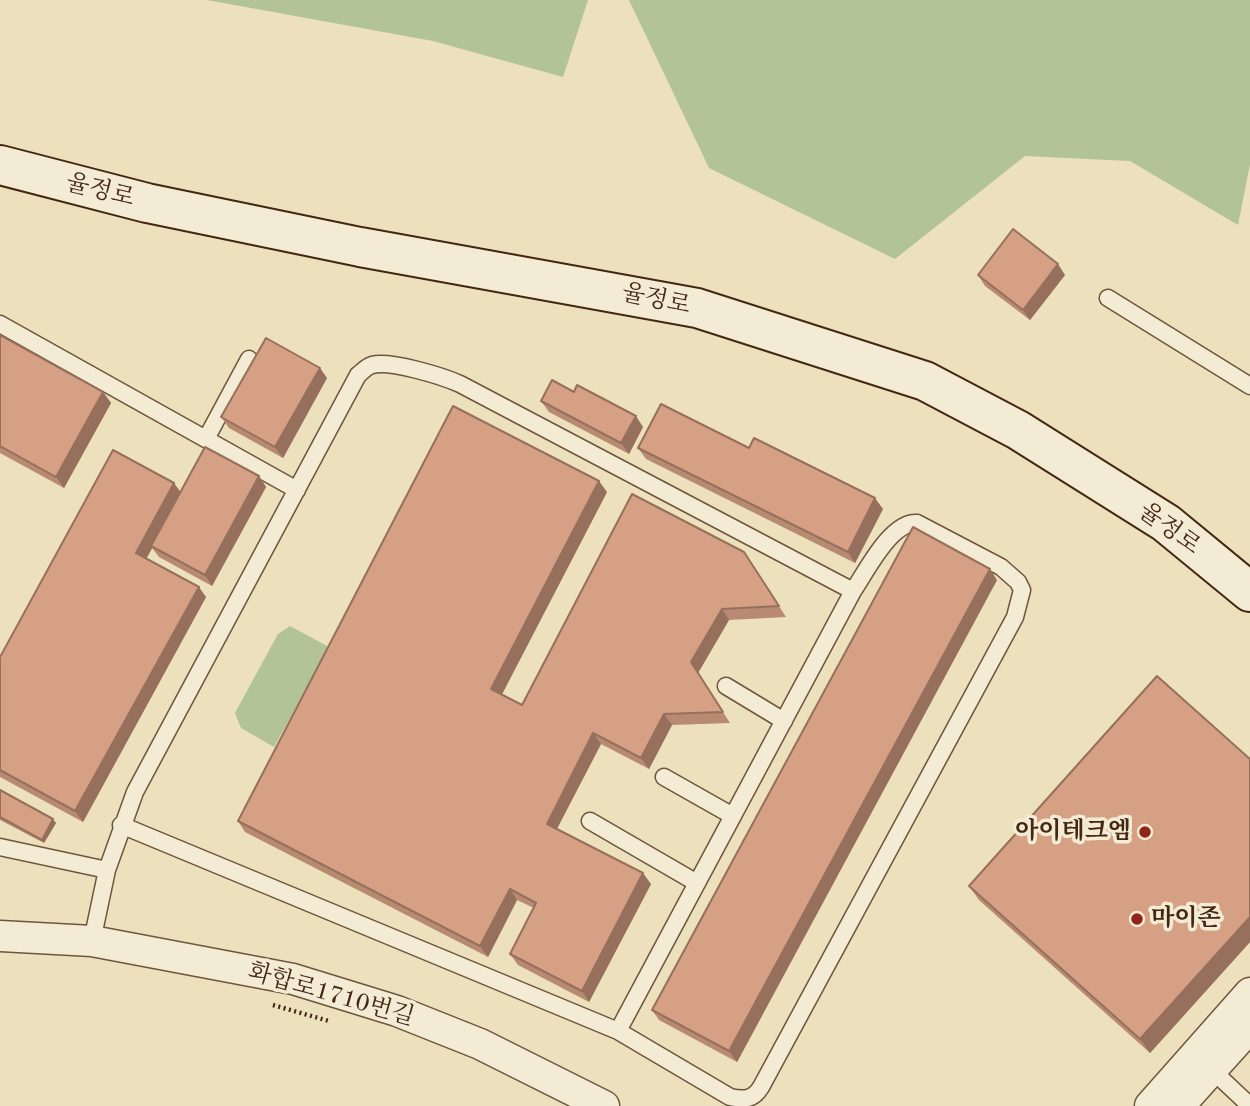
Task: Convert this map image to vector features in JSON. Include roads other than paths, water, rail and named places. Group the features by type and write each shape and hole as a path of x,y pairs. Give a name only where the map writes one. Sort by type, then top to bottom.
{"main road":[{"name":"율정로","path":"0,165 147,203 360,247 697,308 914,377 1018,430 1154,516 1250,592"}],"street":[{"name":"화합로1710번길","path":"0,936 92,941 293,979 397,1011 480,1044 604,1106"},
{"path":"1150,1106 1250,993"},
{"path":"1179,1106 1250,1027"}],"lane":[{"path":"1108,298 1250,386"},
{"path":"0,324 297,490"},
{"path":"206,439 249,359"},
{"path":"92,941 107,870 135,792 358,375 366,367 382,365 438,376 460,384 853,592"},
{"path":"121,825 618,1031 730,1097 743,1100 757,1094 1015,617 1022,590 1018,582 1001,567 926,526 909,522 891,536 853,592 618,1031"},
{"path":"726,686 784,721"},
{"path":"664,777 733,816"},
{"path":"590,821 696,883"},
{"path":"1,846 107,870"},
{"path":"1212,1070 1246,1102"}],"place":[{"name":"아이테크엠","path":"1145,832"},
{"name":"마이존","path":"1137,919"}]}
